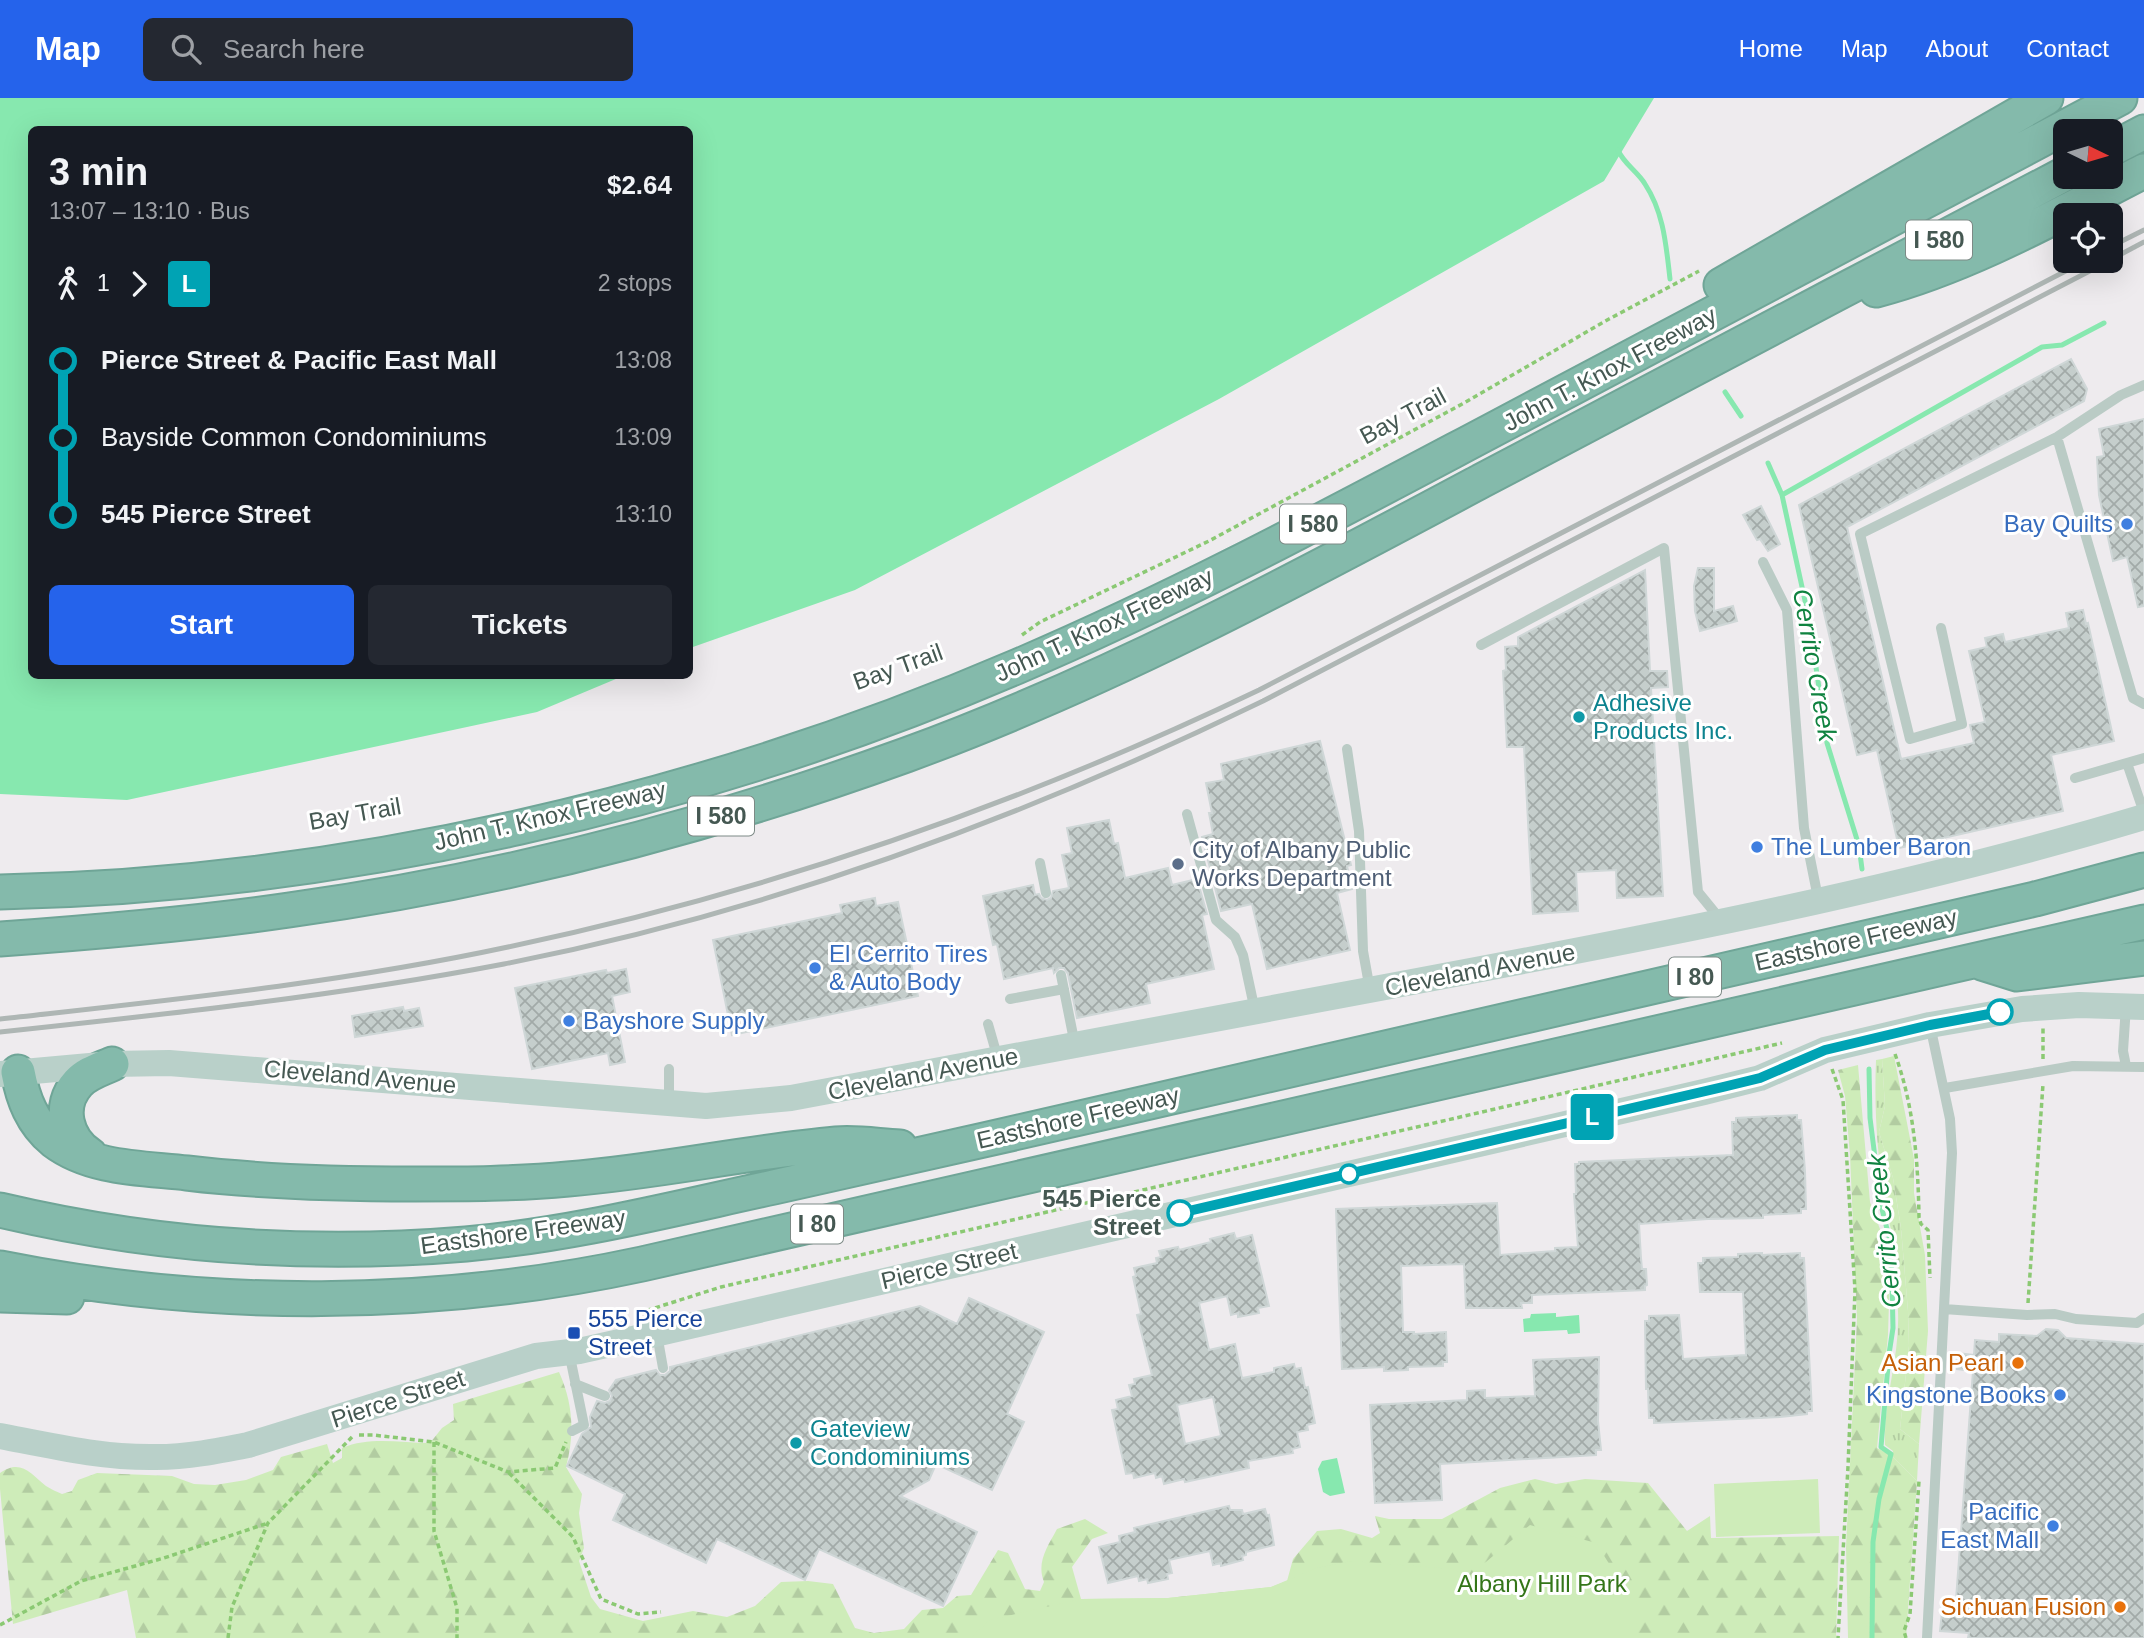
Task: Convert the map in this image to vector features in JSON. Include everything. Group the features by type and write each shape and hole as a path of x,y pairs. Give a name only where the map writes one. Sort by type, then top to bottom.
{"highway":[{"path":"1530,410 1549,383 2046,98"},
{"name":"John T. Knox Freeway","path":"0,892 106,889 186,881 382,854 538,822 652,793 742,766 938,698 1077,640 1213,575 2120,98"},
{"path":"2123,143 2144,132"},
{"path":"1813,306 1902,283 1927,273 2042,223 2144,171"},
{"name":"John T. Knox Freeway","path":"0,939 97,932 293,910 490,874 604,848 708,820 909,754 1080,684 1234,611 2053,180"},
{"path":"2106,880 2144,849"},
{"name":"Eastshore Freeway","path":"0,1210 102,1231 220,1245 304,1249 429,1247 511,1239 592,1226 944,1149 2035,899 2144,870"},
{"name":"Eastshore Freeway","path":"0,1268 141,1289 266,1297 391,1296 548,1282 602,1273 2144,922"},
{"path":"0,945 97,932"},
{"path":"1976,961 2017,974 2144,958"},
{"path":"111,1164 80,1149 69,1131 66,1111 77,1083 112,1064"},
{"path":"9,1073 46,1134 77,1153 111,1164 274,1181 492,1183 591,1177 839,1144 944,1149"},
{"path":"0,1295 266,1297"}],"street":[{"name":"Cleveland Avenue","path":"9,1073 141,1062 669,1104 706,1106 791,1098 1723,923 1827,900 2077,837 2144,815"},
{"name":"Pierce Street","path":"0,1436 74,1451 117,1456 206,1454 248,1446 536,1356 656,1334 1704,1092 1760,1078 1825,1050 1930,1025 2042,1008 2079,1005 2135,1006"}],"lane":[{"path":"1941,628 1962,724 1910,738 1860,534 2057,437 2121,395 2144,385"},
{"path":"2057,437 2133,698 2144,704"},
{"path":"1480,645 1664,548 1698,892 1723,923"},
{"path":"1763,562 1787,610 1804,828 1827,900"},
{"path":"1347,749 1359,831 1363,951 1370,990"},
{"path":"2075,778 2144,758"},
{"path":"2127,762 2144,815"},
{"path":"1187,814 1216,920 1235,937 1244,955 1255,1012"},
{"path":"1040,863 1046,893"},
{"path":"1061,975 1075,1045"},
{"path":"1010,999 1064,989"},
{"path":"2126,1066 2123,1051 2135,1006"},
{"path":"988,1024 998,1060"},
{"path":"1927,1638 1952,1153 1950,1119 1930,1025"},
{"path":"1944,1088 2073,1066 2144,1067"},
{"path":"669,1069 669,1104"},
{"path":"1944,1309 2027,1315 2055,1314 2076,1319 2137,1323 2144,1318"},
{"path":"656,1334 663,1368"},
{"path":"569,1352 584,1425 572,1430"},
{"path":"575,1384 605,1396"}],"path":[{"name":"Bay Trail","path":"1017,638 1040,622 1231,529 1703,269"},
{"path":"2027,1315 2042,1071 2042,1008"},
{"path":"1890,1035 1903,1076 1917,1154 1919,1217 1921,1224 1928,1230 1930,1284"},
{"path":"632,1315 721,1287 1791,1041"},
{"path":"1825,1050 1843,1100 1855,1290 1838,1638"},
{"path":"508,1472 555,1468 572,1430"},
{"path":"228,1638 232,1607 268,1523 353,1435 373,1434 434,1442 508,1472 573,1537 601,1599 638,1614 661,1612"},
{"path":"434,1442 434,1531 457,1608 457,1638"},
{"path":"1906,1638 1904,1631 1910,1614 1920,1469"},
{"path":"0,1625 81,1581 164,1558 268,1523"}],"green space":[{"path":"1894,1056 1914,1159 1914,1193 1925,1255 1928,1331 1919,1444 1900,1429 1909,1346 1908,1311 1901,1228 1893,1178 1879,1132 1885,1106 1882,1059"},
{"path":"1882,1059 1885,1106 1879,1132 1893,1178 1901,1228 1908,1311 1909,1346 1900,1429 1919,1444 1917,1481 1885,1445 1886,1412 1897,1345 1898,1312 1896,1258 1880,1169 1877,1133 1876,1060"},
{"path":"1858,1065 1870,1202 1884,1240 1890,1268 1888,1335 1877,1448 1892,1456 1917,1481 1906,1638 1848,1638 1846,1547 1857,1319 1850,1155 1845,1096 1838,1070"},
{"path":"559,1372 571,1419 571,1443 566,1467 582,1494 579,1513 584,1548 579,1561 591,1597 600,1609 643,1621 693,1611 727,1617 755,1606 781,1582 808,1581 833,1584 855,1628 874,1633 904,1629 922,1610 943,1608 957,1596 971,1595 998,1550 1008,1553 1025,1589 1040,1591 1044,1582 1042,1561 1057,1529 1085,1519 1108,1533 1092,1539 1072,1567 1081,1599 1168,1598 1271,1587 1287,1581 1293,1559 1317,1531 1341,1529 1372,1538 1380,1533 1375,1516 1389,1519 1442,1519 1500,1488 1535,1479 1556,1484 1585,1479 1648,1483 1687,1531 1710,1516 1711,1538 1839,1536 1836,1638 136,1638 127,1590 13,1624 0,1489 0,1473 7,1469 25,1469 46,1486 62,1494 72,1491 78,1480 97,1473 172,1476 194,1484 215,1485 246,1480 273,1470 281,1457 327,1444 333,1463 342,1458 342,1448 353,1444 375,1441 430,1443 442,1428 454,1420 453,1404"},
{"path":"1818,1479 1820,1533 1716,1537 1714,1484"},
{"name":"Albany Hill Park","path":"1530,1525 1596,1543 1632,1600 1632,1638 970,1638 990,1620 1081,1599 1168,1598 1271,1587 1316,1568 1351,1561 1453,1569 1468,1577"}],"shaded area":[{"path":"0,98 1654,98 1604,181 1219,399 855,590 693,647 693,126 28,126 28,679 616,679 537,712 127,800 0,794"},
{"path":"1556,1313 1556,1317 1579,1315 1580,1333 1568,1334 1567,1330 1524,1332 1523,1319 1530,1318 1531,1314"},
{"path":"1337,1458 1345,1493 1330,1496 1323,1492 1318,1469 1322,1461"}],"building":[{"path":"2071,359 2087,389 2084,401 1847,527 1901,759 1974,743 1970,725 1985,722 1969,651 1987,647 1985,638 2003,634 2005,642 2069,628 2066,613 2083,610 2114,741 2051,755 2063,811 1899,848 1877,750 1857,755 1799,505"},
{"path":"2144,419 2144,606 2138,607 2127,557 2113,561 2099,495 2097,457 2104,456 2099,429"},
{"path":"1761,506 1780,544 1768,551 1760,539 1757,540 1743,515"},
{"path":"1698,568 1714,568 1714,611 1733,606 1737,621 1700,631 1695,611 1694,586"},
{"name":"Adhesive Products Inc.","path":"1645,570 1650,671 1667,671 1668,687 1651,688 1663,896 1617,898 1616,870 1576,872 1578,911 1533,914 1524,747 1507,747 1503,671 1506,670 1505,647 1518,646 1518,637"},
{"path":"1320,741 1351,865 1347,866 1352,889 1337,893 1350,950 1267,969 1252,904 1221,911 1202,837 1213,834 1206,783 1224,780 1221,764"},
{"path":"1109,820 1114,844 1118,843 1125,878 1168,868 1172,885 1197,879 1207,914 1202,915 1214,969 1146,984 1150,1003 1077,1018 1068,974 1064,968 1059,968 1054,973 1053,968 1004,979 997,944 993,945 983,896 1033,885 1035,895 1039,894 1047,900 1051,898 1053,891 1069,888 1062,855 1072,853 1067,828"},
{"name":"El Cerrito Tires & Auto Body","path":"875,898 876,906 898,902 918,996 732,1035 713,940 842,913 840,905"},
{"name":"Bayshore Supply","path":"626,969 630,992 612,996 625,1062 610,1065 608,1053 532,1069 515,988 606,970 607,973"},
{"path":"403,1007 404,1011 419,1008 423,1026 355,1037 352,1016"},
{"path":"1797,1115 1797,1120 1801,1120 1805,1171 1806,1209 1801,1209 1801,1213 1763,1215 1763,1218 1639,1224 1642,1269 1646,1269 1645,1290 1532,1295 1532,1303 1521,1303 1522,1308 1466,1308 1464,1264 1401,1266 1403,1332 1446,1332 1447,1362 1443,1362 1443,1366 1408,1367 1408,1370 1384,1371 1384,1367 1342,1369 1336,1209 1497,1203 1500,1255 1578,1247 1575,1164 1733,1155 1732,1122 1736,1122 1736,1118"},
{"path":"1234,1233 1236,1239 1252,1235 1269,1306 1258,1308 1259,1313 1238,1317 1238,1313 1231,1315 1227,1296 1199,1303 1209,1350 1235,1344 1242,1378 1274,1372 1274,1368 1294,1364 1295,1369 1301,1368 1315,1423 1307,1425 1308,1430 1297,1432 1300,1447 1292,1449 1293,1453 1248,1461 1249,1468 1164,1484 1162,1476 1156,1478 1155,1473 1134,1478 1133,1473 1126,1474 1112,1410 1118,1409 1116,1400 1132,1396 1129,1385 1135,1384 1134,1379 1152,1375 1137,1315 1141,1314 1133,1277 1136,1276 1134,1268 1157,1263 1156,1258 1161,1257 1159,1251 1178,1247 1179,1250 1211,1242 1210,1239","holes":["1213,1397 1221,1436 1185,1444 1177,1405"]},
{"path":"1800,1253 1800,1258 1804,1258 1812,1411 1780,1417 1654,1423 1654,1418 1649,1418 1646,1389 1645,1321 1649,1321 1649,1316 1679,1315 1683,1359 1746,1355 1743,1292 1700,1292 1698,1263 1703,1263 1703,1258"},
{"name":"Gateview Condominiums","path":"969,1298 1044,1332 1007,1414 1024,1422 992,1490 936,1464 929,1480 900,1496 977,1532 943,1606 819,1549 805,1580 717,1539 706,1563 613,1520 625,1494 567,1466 582,1434 591,1427 590,1417 597,1401 610,1401 612,1396 609,1390 616,1380 656,1370 660,1375 665,1375 670,1371 670,1367 920,1306 957,1324"},
{"name":"Pacific East Mall","path":"2046,1329 2058,1330 2066,1338 2144,1344 2144,1638 1968,1638 1969,1633 1940,1631 1942,1612 1955,1613 1973,1371 1957,1369 1958,1353 1974,1355 1975,1340 1999,1342 1999,1334 2037,1336"},
{"path":"1599,1357 1598,1421 1601,1450 1596,1450 1596,1455 1440,1464 1442,1500 1375,1503 1370,1405 1467,1400 1467,1391 1485,1390 1485,1398 1535,1396 1533,1360"},
{"path":"1229,1506 1230,1510 1242,1510 1243,1514 1265,1509 1267,1516 1269,1515 1274,1545 1246,1552 1246,1555 1242,1556 1243,1560 1221,1566 1221,1563 1213,1565 1210,1551 1169,1560 1172,1573 1167,1574 1168,1579 1148,1583 1147,1579 1139,1581 1138,1576 1108,1583 1099,1547 1120,1542 1119,1536 1135,1532 1134,1528"}],"waterway":[{"name":"Cerrito Creek","path":"1618,150 1642,180 1656,206 1663,230 1670,279"},
{"path":"1782,495 2042,347 2062,345 2104,323"},
{"name":"Cerrito Creek","path":"1725,392 1741,416"},
{"name":"Cerrito Creek","path":"1768,463 1782,495 1809,619 1827,743 1859,846 1862,869"},
{"name":"Cerrito Creek","path":"1869,1069 1870,1118 1881,1205 1890,1241 1893,1328 1881,1447 1891,1454 1879,1499 1873,1542 1872,1638"}],"railway":[{"path":"2123,240 2144,230"},
{"path":"2123,253 2144,242"},
{"path":"0,1019 318,981 445,960 605,925 701,900 891,841 1077,771 1259,690 2062,273"},
{"path":"0,1032 316,995 504,964 603,943 700,918 892,857 1080,785 1263,701 2086,273"}],"bus line":[{"name":"L","path":"1180,1213 1760,1078 1825,1050 1930,1025 2000,1012"}],"place":[{"name":"Bay Quilts","path":"2127,524"},
{"name":"Adhesive Products Inc.","path":"1579,717"},
{"name":"The Lumber Baron","path":"1757,847"},
{"name":"City of Albany Public Works Department","path":"1178,864"},
{"name":"El Cerrito Tires & Auto Body","path":"815,968"},
{"name":"Bayshore Supply","path":"569,1021"},
{"name":"545 Pierce Street","path":"1180,1213"},
{"name":"555 Pierce Street","path":"574,1333"},
{"name":"Asian Pearl","path":"2018,1363"},
{"name":"Kingstone Books","path":"2060,1395"},
{"name":"Gateview Condominiums","path":"796,1443"},
{"name":"Pacific East Mall","path":"2053,1526"},
{"name":"Sichuan Fusion","path":"2120,1607"}]}
